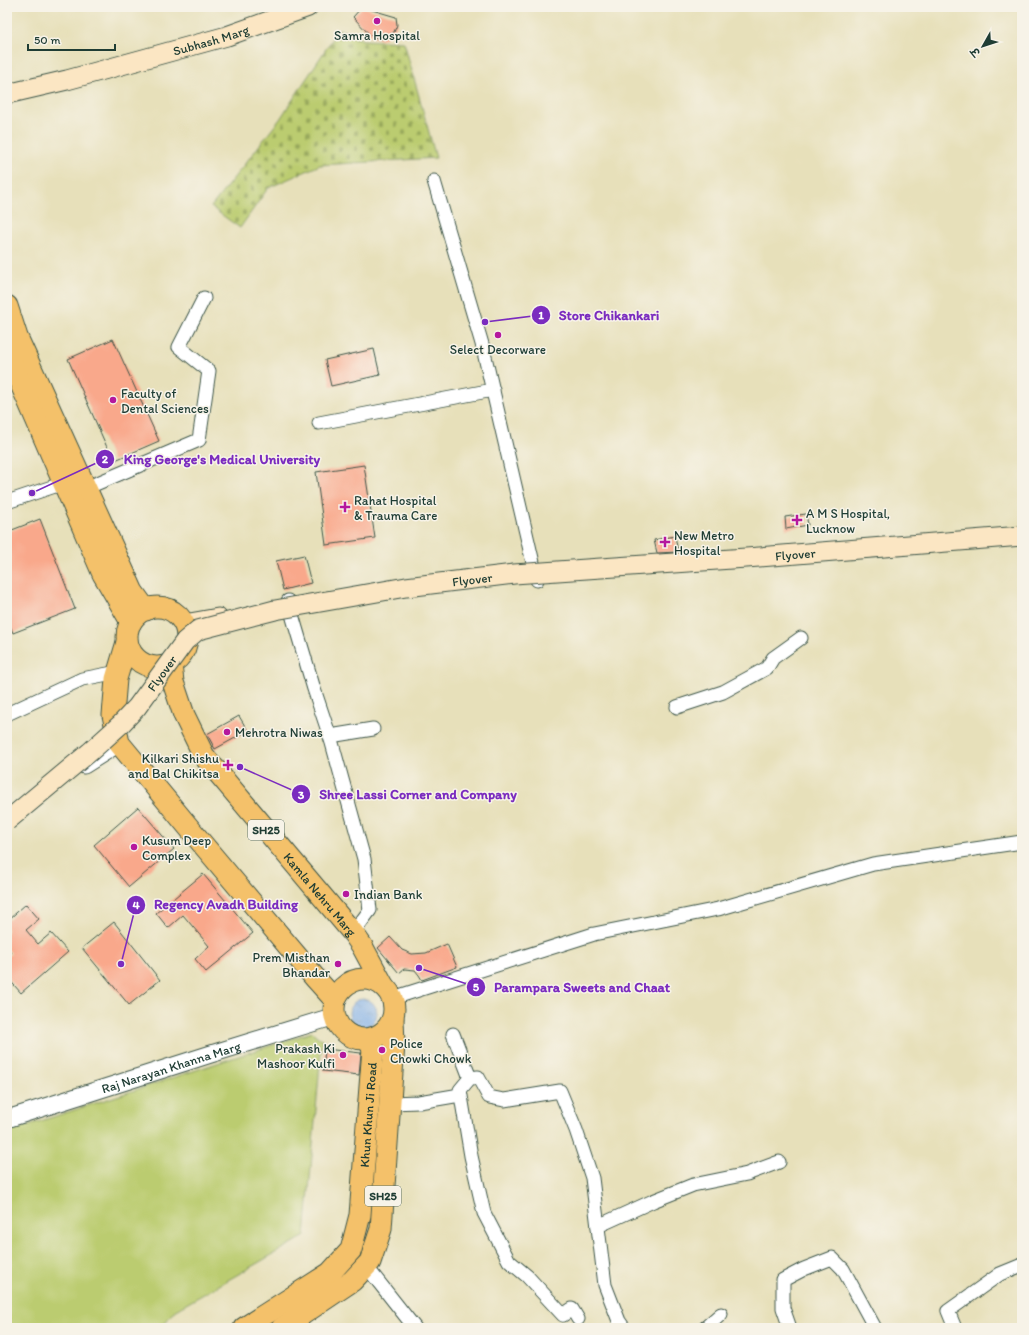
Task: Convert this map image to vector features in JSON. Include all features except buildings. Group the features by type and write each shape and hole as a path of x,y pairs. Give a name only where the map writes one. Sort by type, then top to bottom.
{"main road":[{"name":"Subhash Marg","path":"7,94 67,80 227,36 308,7"},
{"name":"Subhash Marg","path":"7,104 48,92 67,80"},
{"path":"7,306 32,388 64,483 103,574 135,625"},
{"path":"7,352 32,388 86,488 133,592 135,625 131,651 137,659 148,666 161,668 171,664 181,657 186,647 188,636 184,624 176,614 167,609 156,607 135,625 116,679 113,715 119,742 311,973 335,1008"},
{"path":"184,624 290,606 373,598 481,584 535,573 712,554 1022,527"},
{"name":"Flyover","path":"7,821 121,724 137,707 184,641 198,630 275,610 406,588 514,574 746,558 1022,536"},
{"path":"535,573 765,565 1022,544"},
{"path":"186,647 201,636 270,616 290,606"},
{"name":"Kamla Nehru Marg","path":"171,664 173,682 184,715 204,756 353,933 362,946 389,1001"},
{"path":"362,979 374,980 389,1001 387,1029 378,1036 368,1039 355,1038 343,1031 337,1023 335,1008 341,990 350,982 362,979"},
{"name":"Khun Khun Ji Road","path":"282,1328 352,1281 370,1262 381,1229 394,1044 389,1001"},
{"name":"Khun Khun Ji Road","path":"244,1328 330,1273 351,1250 360,1216 373,1048 368,1039"}],"street":[{"path":"434,181 482,344 535,573"},
{"path":"86,488 199,440 209,371 179,347 204,298"},
{"path":"319,423 493,390"},
{"path":"7,502 64,483"},
{"path":"290,606 314,689 330,736 364,860 370,910 353,933"},
{"path":"677,707 723,692 767,668 773,658 801,638"},
{"path":"7,714 82,679 118,672"},
{"path":"330,736 373,729"},
{"path":"7,815 119,742"},
{"path":"389,1001 594,934 718,909 873,864 1022,842"},
{"name":"Raj Narayan Khanna Marg","path":"7,1119 211,1054 335,1008"},
{"path":"453,1034 470,1078"},
{"path":"578,1319 572,1309 563,1315 527,1276 509,1261 484,1213 471,1156 460,1095 460,1090 470,1078 478,1077 489,1097 504,1100 560,1091 576,1130 592,1178 605,1285 619,1321 624,1328"},
{"path":"390,1103 419,1102 460,1095"},
{"path":"598,1226 693,1185 747,1174 779,1162"},
{"path":"790,1328 783,1308 783,1280 804,1269 832,1258 843,1269 875,1328"},
{"path":"955,1328 948,1311 1000,1274 1022,1265"},
{"path":"366,1266 415,1328"},
{"path":"705,1328 721,1314"}],"green space":[{"path":"339,29 363,40 404,42 436,158 320,165 268,188 240,228 211,207 280,119"},
{"path":"312,1032 322,1040 305,1236 174,1311 161,1328 7,1328 7,1132"}],"water":[{"path":"363,999 369,1000 373,1003 376,1007 376,1019 373,1023 369,1026 363,1027 357,1026 353,1023 350,1019 349,1013 350,1007 353,1003 357,1000"}],"place":[{"name":"Samra Hospital","path":"377,21"},
{"name":"Store Chikankari","path":"485,322"},
{"name":"Select Decorware","path":"498,335"},
{"name":"Faculty of Dental Sciences","path":"113,400"},
{"name":"King George's Medical University","path":"32,493"},
{"name":"Rahat Hospital & Trauma Care","path":"345,507"},
{"name":"A M S Hospital, Lucknow","path":"797,520"},
{"name":"New Metro Hospital","path":"665,542"},
{"name":"Mehrotra Niwas","path":"227,732"},
{"name":"Kilkari Shishu and Bal Chikitsa","path":"228,765"},
{"name":"Shree Lassi Corner and Company","path":"240,767"},
{"name":"Kusum Deep Complex","path":"134,847"},
{"name":"Indian Bank","path":"346,894"},
{"name":"Regency Avadh Building","path":"121,964"},
{"name":"Prem Misthan Bhandar","path":"338,964"},
{"name":"Parampara Sweets and Chaat","path":"419,968"},
{"name":"Police Chowki Chowk","path":"382,1050"},
{"name":"Prakash Ki Mashoor Kulfi","path":"343,1055"}]}
